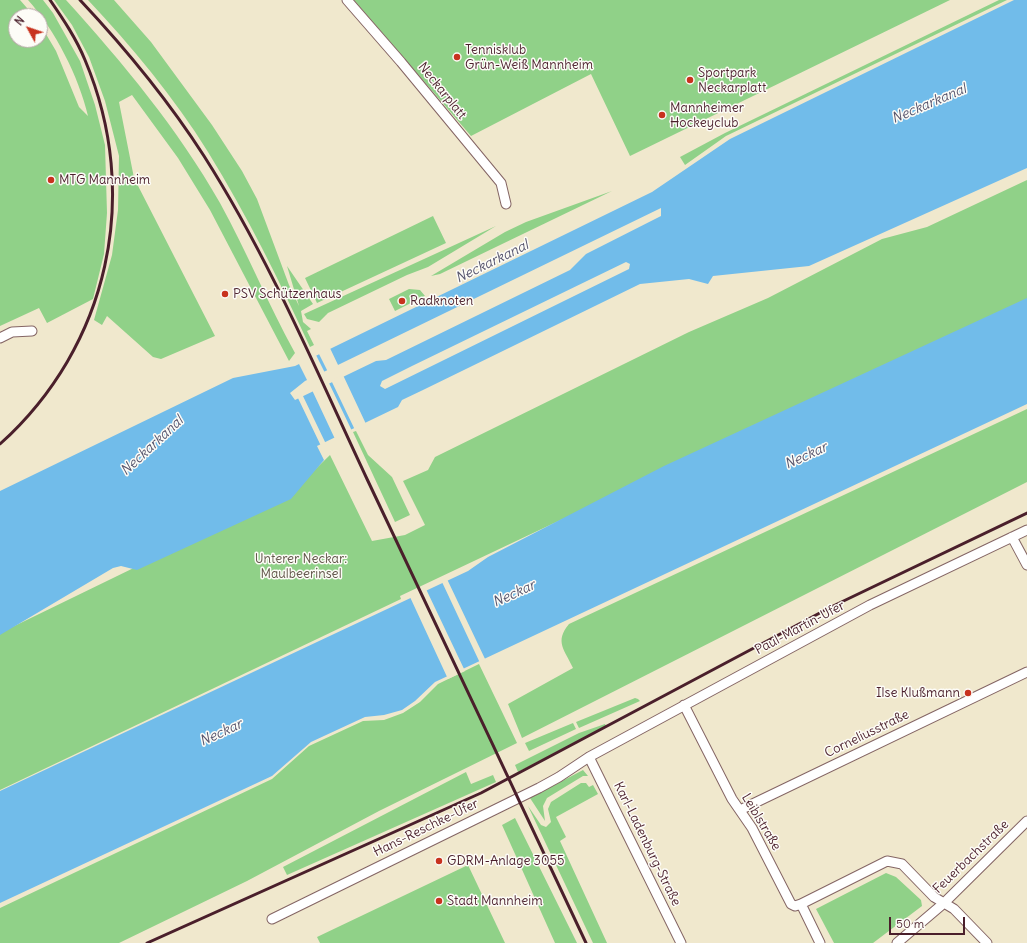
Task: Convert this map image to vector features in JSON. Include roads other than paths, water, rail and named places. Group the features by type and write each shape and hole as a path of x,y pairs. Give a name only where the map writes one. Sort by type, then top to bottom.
{"street":[{"name":"Neckarplatt","path":"347,0 387,44 501,183 506,204"},
{"path":"0,338 12,332 32,331"},
{"name":"Paul-Martin-Ufer","path":"589,757 870,605 1027,530"},
{"path":"1012,537 1027,565"},
{"name":"Corneliusstraße","path":"740,810 1027,672"},
{"name":"Leiblstraße","path":"684,705 732,799 752,828 791,904 795,906 801,904"},
{"name":"Hans-Reschke-Ufer","path":"272,919 539,788 589,757"},
{"name":"Karl-Ladenburg-Straße","path":"589,757 681,943"},
{"name":"Feuerbachstraße","path":"897,943 944,903 1027,821"},
{"path":"820,943 801,904 886,861 902,864 934,897 954,909 987,943"}],"water":[{"name":"Neckarkanal","path":"1014,0 1027,0 1027,168 809,266 713,276 708,284 689,279 640,284 402,400 398,407 317,446 324,460 291,499 137,570 121,566 113,568 0,635 0,491 233,378 295,366 652,192 730,139","holes":["661,208 661,216 586,254 570,270 386,360 376,361 295,400 290,393 305,381","626,262 630,264 629,269 385,389 380,386 382,381"]},
{"name":"Neckar","path":"1027,298 1027,404 435,682 415,701 402,710 384,715 365,717 311,742 272,776 0,903 0,791 468,571 488,557 664,466"}],"railway":[{"path":"0,444 37,405 67,362 90,315 105,266 112,215 111,163 102,111 78,44 50,0"},
{"path":"80,0 130,56 176,115 204,156 250,234 291,315 586,943"},
{"path":"147,943 481,793 831,607 1027,513"}],"place":[{"name":"Tennisklub Grün-Weiß Mannheim","path":"457,57"},
{"name":"Sportpark Neckarplatt","path":"690,80"},
{"name":"Mannheimer Hockeyclub","path":"662,115"},
{"name":"MTG Mannheim","path":"51,180"},
{"name":"PSV Schützenhaus","path":"225,294"},
{"name":"Radknoten","path":"402,301"},
{"name":"Ilse Klußmann","path":"968,693"},
{"name":"GDRM-Anlage 3055","path":"439,861"},
{"name":"Stadt Mannheim","path":"439,901"}],"park label":[{"name":"Unterer Neckar: Maulbeerinsel","path":"301,566"}]}
